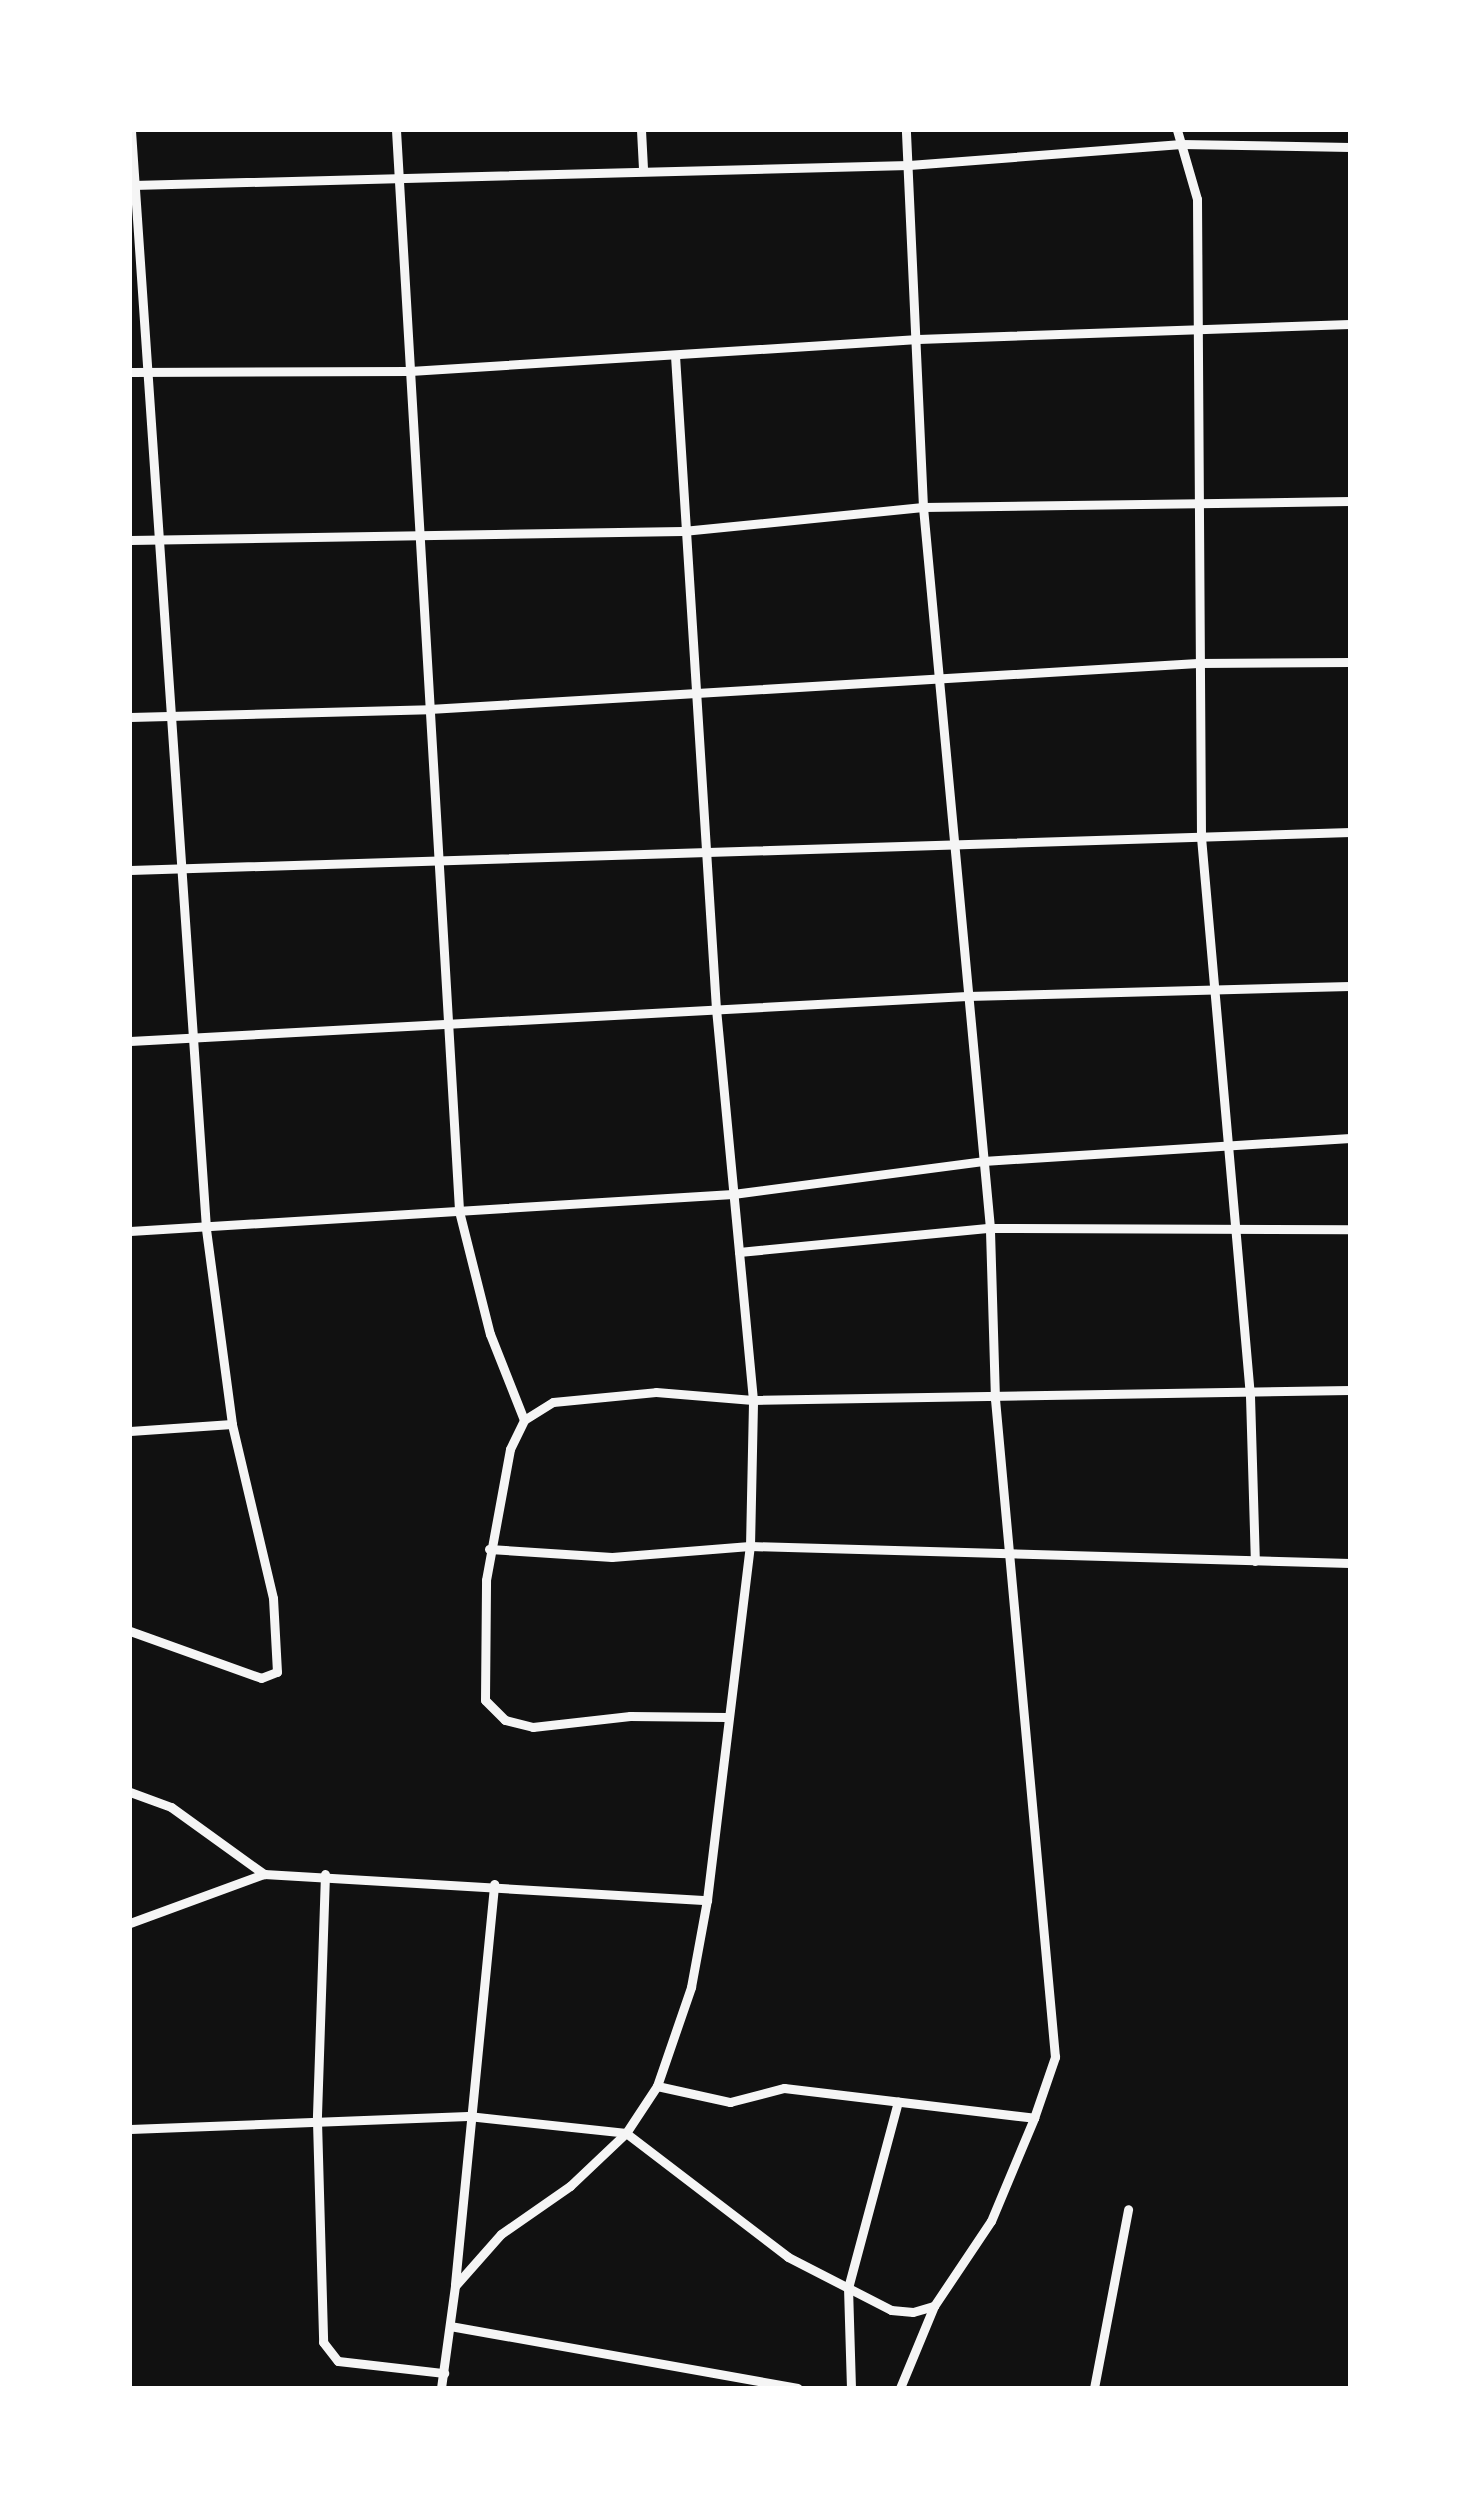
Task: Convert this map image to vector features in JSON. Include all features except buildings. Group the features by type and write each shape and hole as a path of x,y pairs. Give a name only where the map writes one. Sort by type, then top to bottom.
{"street":[{"path":"130,1631 261,1678 277,1672 273,1598 232,1424 206,1228 131,130"},
{"path":"396,130 430,708 443,860 458,1212 490,1334 524,1420"},
{"path":"641,130 643,169"},
{"path":"900,2388 934,2306 991,2221 1055,2056 1013,1556 995,1398 990,1228 924,508 906,130"},
{"path":"1177,130 1197,199 1194,332 1200,501 1201,837 1231,1227 1250,1396 1255,1561"},
{"path":"132,185 399,175 909,165 1181,144 1350,147"},
{"path":"130,372 410,372 918,339 1350,324"},
{"path":"455,2286 501,2234 570,2186 626,2133 657,2086 692,1986 750,1546 753,1400 716,1010 701,694 684,531 674,354"},
{"path":"130,540 420,539 684,531 924,508 1350,501"},
{"path":"130,717 430,708 1198,663 1350,662"},
{"path":"130,870 1350,832"},
{"path":"130,1041 967,996 1212,985 1350,986"},
{"path":"130,1230 733,1194 983,1161 1224,1142 1350,1138"},
{"path":"738,1252 990,1228 1350,1228"},
{"path":"726,1717 630,1716 533,1727 505,1720 486,1700 489,1549 510,1449 524,1420 553,1402 602,1394 753,1400 1250,1396 1350,1390"},
{"path":"130,1431 232,1424"},
{"path":"489,1549 612,1557 750,1546 1350,1563"},
{"path":"130,1792 171,1807 264,1874"},
{"path":"130,1924 264,1874 325,1874 706,1900"},
{"path":"325,1874 317,2121 323,2342 338,2361 444,2373"},
{"path":"441,2388 455,2286 468,2116 494,1884"},
{"path":"657,2086 730,2102 784,2088 1034,2118"},
{"path":"851,2388 848,2288 898,2102"},
{"path":"130,2129 468,2116 626,2133 788,2257 891,2310 934,2306"},
{"path":"1094,2388 1128,2209"},
{"path":"450,2326 798,2388"}]}
